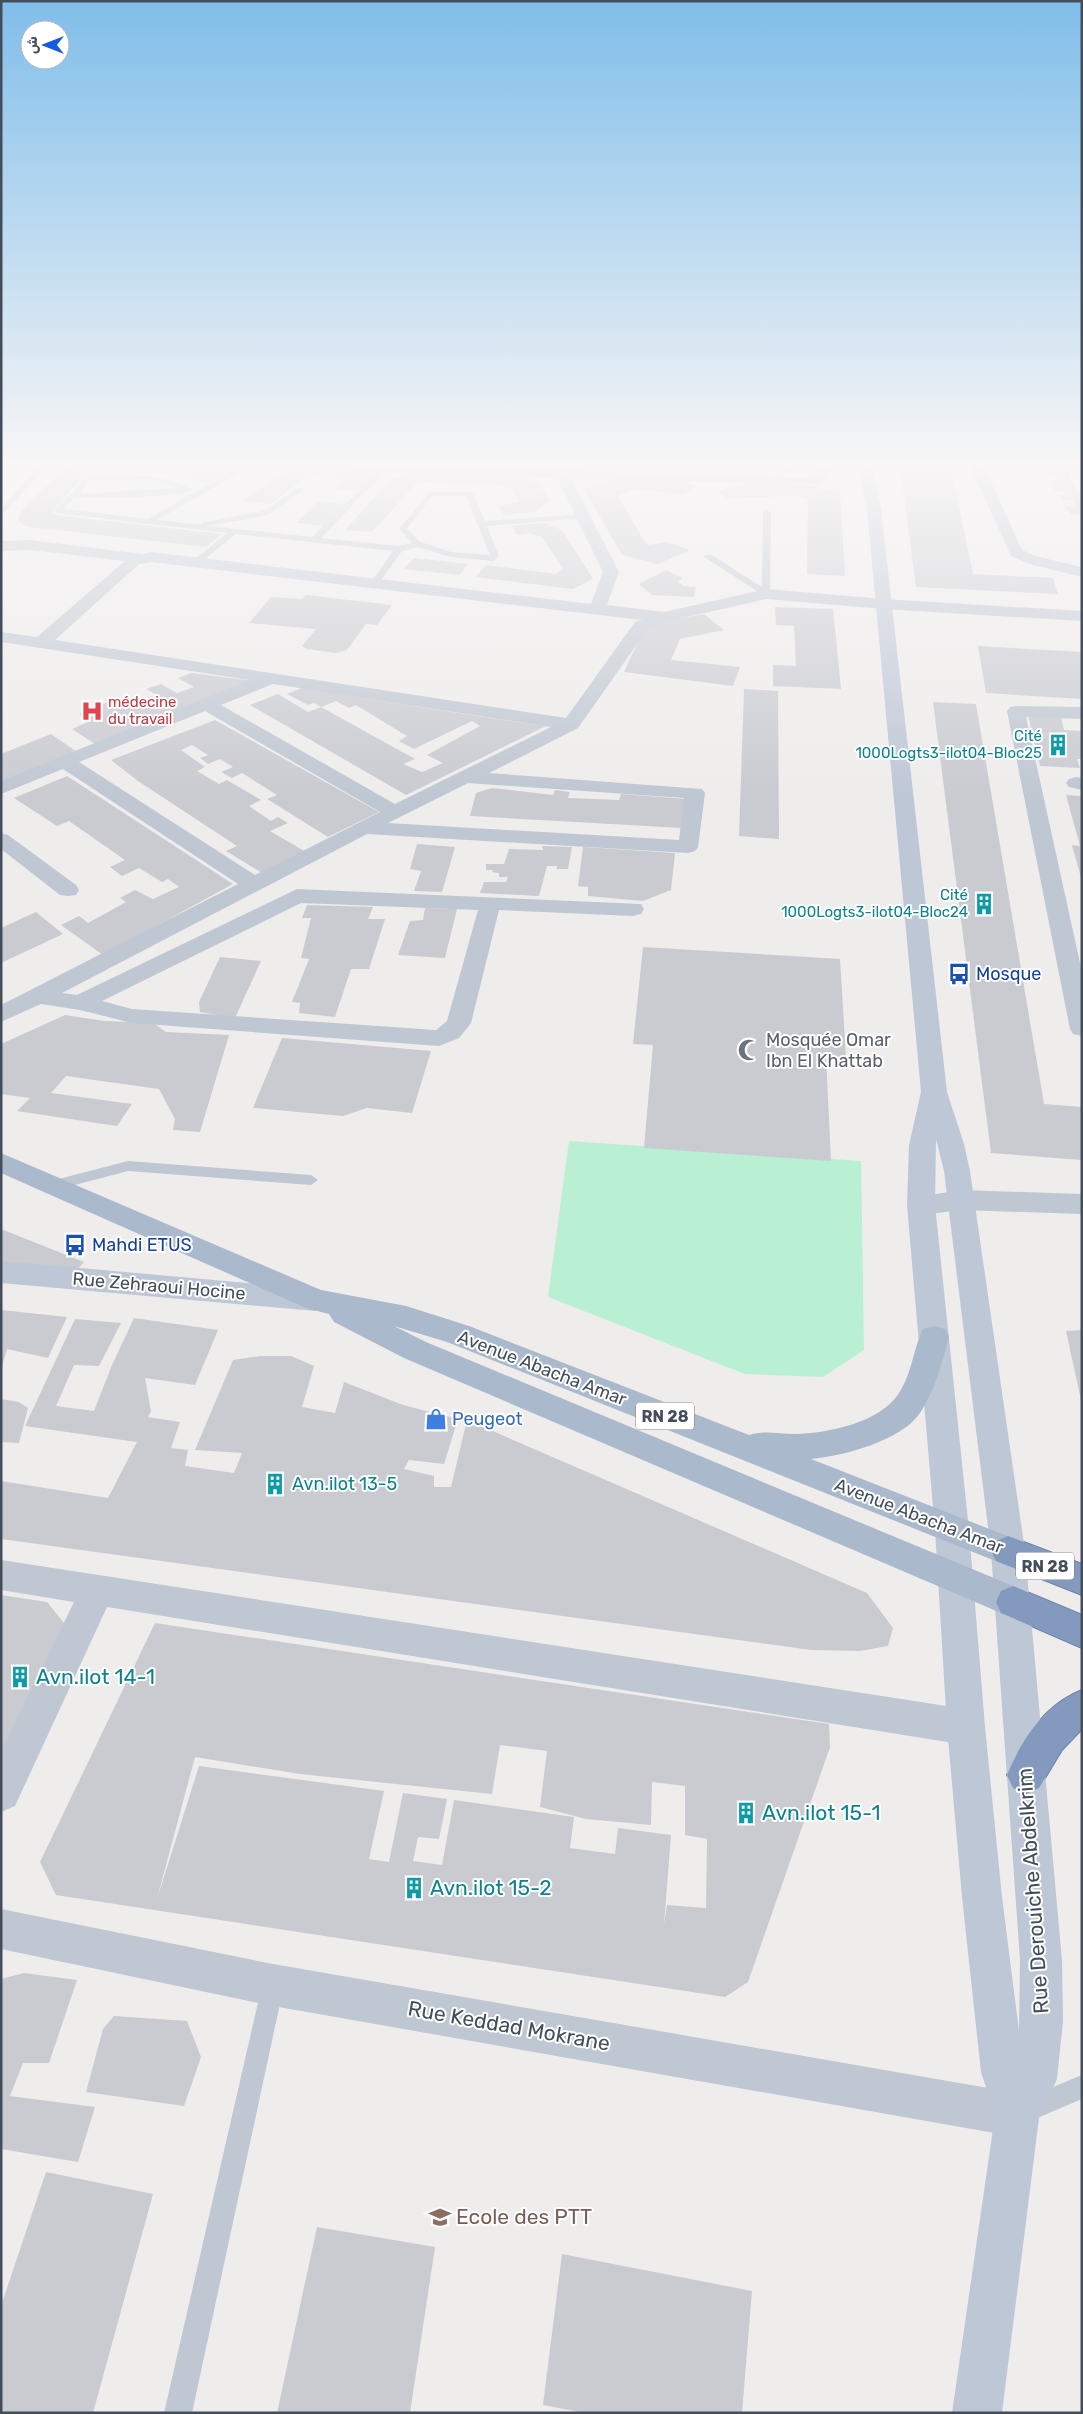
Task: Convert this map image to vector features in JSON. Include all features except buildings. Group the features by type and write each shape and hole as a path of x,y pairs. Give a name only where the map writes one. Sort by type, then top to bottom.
{"highway":[{"name":"Avenue Abacha Amar","path":"1008,1551 1082,1580"},
{"path":"1012,1602 1082,1632"},
{"path":"1026,1775 1043,1742 1067,1716 1082,1707"}],"main road":[{"path":"880,572 934,1092 922,1145 921,1205 952,1530 966,1727 994,2011 1003,2072 1017,2114"},
{"name":"Rue Derouiche Abdelkrim","path":"934,1092 951,1144 961,1200 1008,1551 1041,1960 1042,2021 1035,2079 1017,2114 977,2413"},
{"name":"Avenue Abacha Amar","path":"1,1162 316,1300 406,1317 458,1334 1008,1551"},
{"name":"Rue Zehraoui Hocine","path":"1,1272 316,1300"},
{"path":"316,1300 415,1350 1012,1602"},
{"path":"731,1442 791,1448 835,1444 877,1429 907,1407 920,1383 934,1337"}],"street":[{"path":"40,644 122,572"},
{"path":"269,572 664,617"},
{"path":"597,609 611,572"},
{"path":"1,1015 394,812 571,724 641,626 664,617 766,594 883,604 1082,616"},
{"path":"1,637 571,724"},
{"path":"1,788 272,678"},
{"path":"208,705 394,812"},
{"path":"1082,713 1016,711 1082,1029"},
{"path":"64,761 255,885"},
{"path":"363,828 688,847 695,793 464,777"},
{"path":"1,839 68,890"},
{"path":"80,1003 297,896 633,909"},
{"path":"38,996 80,1003 132,1016 439,1038 450,1033 458,1023 490,904"},
{"path":"921,1205 961,1200 1082,1204"},
{"path":"1,1575 966,1727"},
{"path":"1,1793 98,1590"},
{"name":"Rue Keddad Mokrane","path":"1,1929 273,1985 1017,2114"}],"lane":[{"path":"374,584 383,572"},
{"path":"731,572 766,594"},
{"path":"766,572 766,594"},
{"path":"56,1185 128,1166 188,1169 311,1180"},
{"path":"178,2413 273,1985"},
{"path":"1017,2114 1082,2087"}],"green space":[{"path":"569,1141 861,1161 864,1350 823,1377 745,1374 548,1297"}],"place":[{"name":"médecine du travail","path":"92,711"},
{"name":"Cité 1000Logts3-ilot04-Bloc25","path":"1058,745"},
{"name":"Cité 1000Logts3-ilot04-Bloc24","path":"984,904"},
{"name":"Mosque","path":"959,974"},
{"name":"Mosquée Omar Ibn El Khattab","path":"749,1050"},
{"name":"Mahdi ETUS","path":"75,1245"},
{"name":"Peugeot","path":"436,1419"},
{"name":"Avn.ilot 13-5","path":"275,1484"},
{"name":"Avn.ilot 14-1","path":"20,1677"},
{"name":"Avn.ilot 15-1","path":"746,1813"},
{"name":"Avn.ilot 15-2","path":"414,1888"},
{"name":"Ecole des PTT","path":"440,2217"}]}
